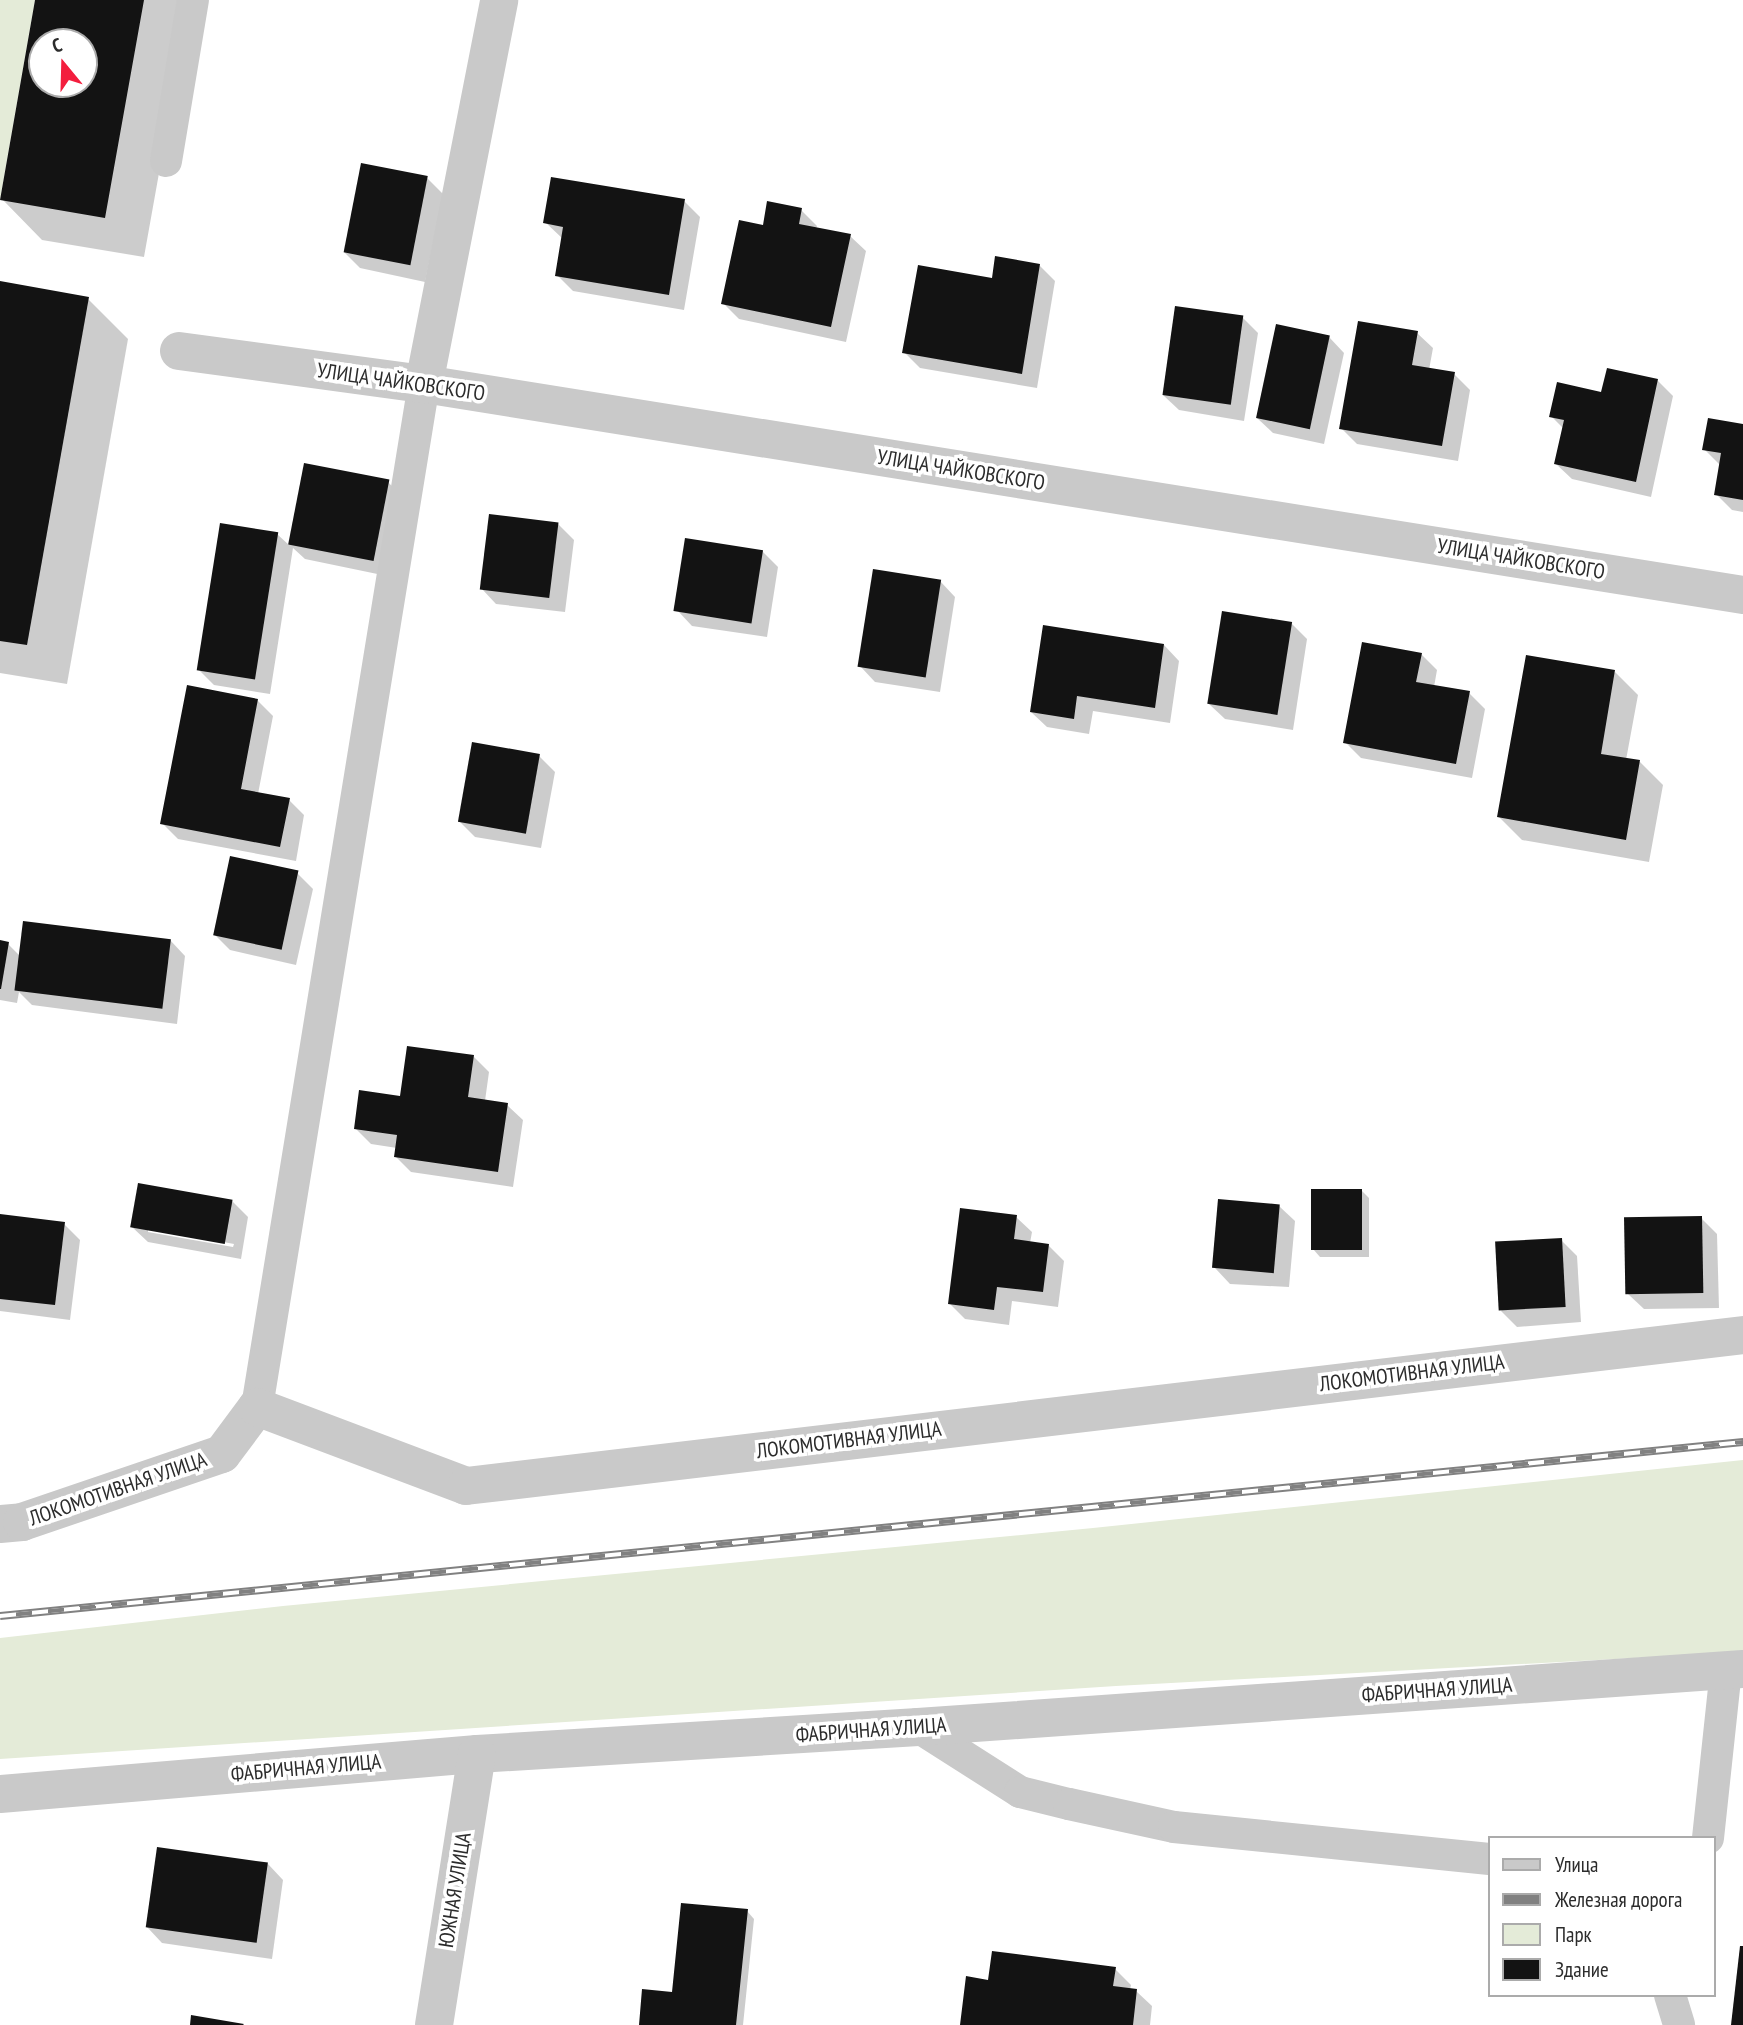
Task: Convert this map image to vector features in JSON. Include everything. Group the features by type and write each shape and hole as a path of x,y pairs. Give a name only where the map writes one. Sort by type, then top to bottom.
{"street":[{"path":"424,384 499,0"},
{"name":"УЛИЦА ЧАЙКОВСКОГО","path":"178,351 424,384 1743,594"},
{"name":"ЛОКОМОТИВНАЯ УЛИЦА","path":"0,1524 22,1522 222,1454 257,1407 466,1486 1743,1335"},
{"name":"ФАБРИЧНАЯ УЛИЦА","path":"0,1794 477,1754 918,1727 1734,1669"},
{"name":"ЮЖНАЯ УЛИЦА","path":"434,2025 477,1754"}],"lane":[{"path":"166,161 193,0"},
{"path":"257,1407 424,384"},
{"path":"1708,1836 1734,1669"},
{"path":"918,1727 1020,1792 1069,1804 1174,1827 1488,1859"},
{"path":"1671,1997 1679,2025"},
{"path":"1688,2025 1691,1997"}],"green space":[{"path":"0,0 35,0 28,28 0,200"},
{"path":"1743,1460 1743,1652 1116,1686 0,1759 0,1638 283,1606 1093,1528"}],"building":[{"path":"35,0 144,0 105,218 0,200 28,40 28,98 98,98 98,28 30,28"},
{"path":"361,163 428,176 410,265 344,252"},
{"path":"551,177 685,199 669,295 555,276 563,227 543,223"},
{"path":"767,201 802,208 799,224 851,234 831,327 721,304 739,220 763,225"},
{"path":"995,256 1040,264 1022,374 902,353 918,265 992,278"},
{"path":"0,281 89,297 27,645 0,641"},
{"path":"1175,306 1243,316 1231,405 1162,395"},
{"path":"1358,321 1418,331 1412,365 1455,372 1442,446 1339,429"},
{"path":"1276,324 1330,335 1310,429 1256,418"},
{"path":"1607,368 1658,379 1636,482 1554,464 1564,420 1549,417 1557,382 1601,392"},
{"path":"1708,418 1743,424 1743,500 1714,495 1721,453 1702,450"},
{"path":"304,463 389,480 374,561 288,544"},
{"path":"489,514 558,523 549,598 480,589"},
{"path":"220,523 278,532 255,679 197,670"},
{"path":"685,538 763,550 751,623 673,611"},
{"path":"873,569 941,580 926,678 858,667"},
{"path":"1222,611 1292,622 1277,715 1207,704"},
{"path":"1043,625 1164,644 1155,708 1077,696 1074,719 1030,712"},
{"path":"1362,642 1422,653 1416,682 1470,691 1456,764 1343,743"},
{"path":"1526,655 1615,670 1601,754 1640,760 1626,840 1497,817"},
{"path":"187,685 258,699 241,789 290,798 280,847 160,824"},
{"path":"472,742 540,754 526,834 458,822"},
{"path":"230,856 298,871 282,950 213,935"},
{"path":"23,921 171,939 162,1009 14,990"},
{"path":"0,940 9,942 1,989 0,989"},
{"path":"407,1046 474,1055 468,1097 508,1103 498,1172 394,1157 397,1135 354,1129 359,1090 400,1096"},
{"path":"138,1183 233,1200 225,1244 130,1227"},
{"path":"1311,1189 1362,1189 1362,1250 1311,1250"},
{"path":"1218,1199 1280,1204 1274,1273 1212,1268"},
{"path":"960,1208 1017,1215 1014,1239 1049,1244 1043,1292 997,1287 994,1310 948,1304"},
{"path":"0,1214 65,1222 55,1305 0,1299"},
{"path":"1702,1216 1703,1293 1625,1294 1624,1217"},
{"path":"1562,1238 1566,1307 1499,1310 1495,1242"},
{"path":"157,1847 268,1863 257,1943 146,1927"},
{"path":"681,1903 748,1909 736,2025 639,2025 642,1989 672,1992"},
{"path":"1740,1946 1743,1946 1743,2025 1731,2025"},
{"path":"992,1951 1116,1967 1113,1986 1137,1989 1133,2025 960,2025 966,1976 988,1980"},
{"path":"191,2015 244,2024 190,2025"}],"railway":[{"path":"0,1616 1743,1442"}]}
